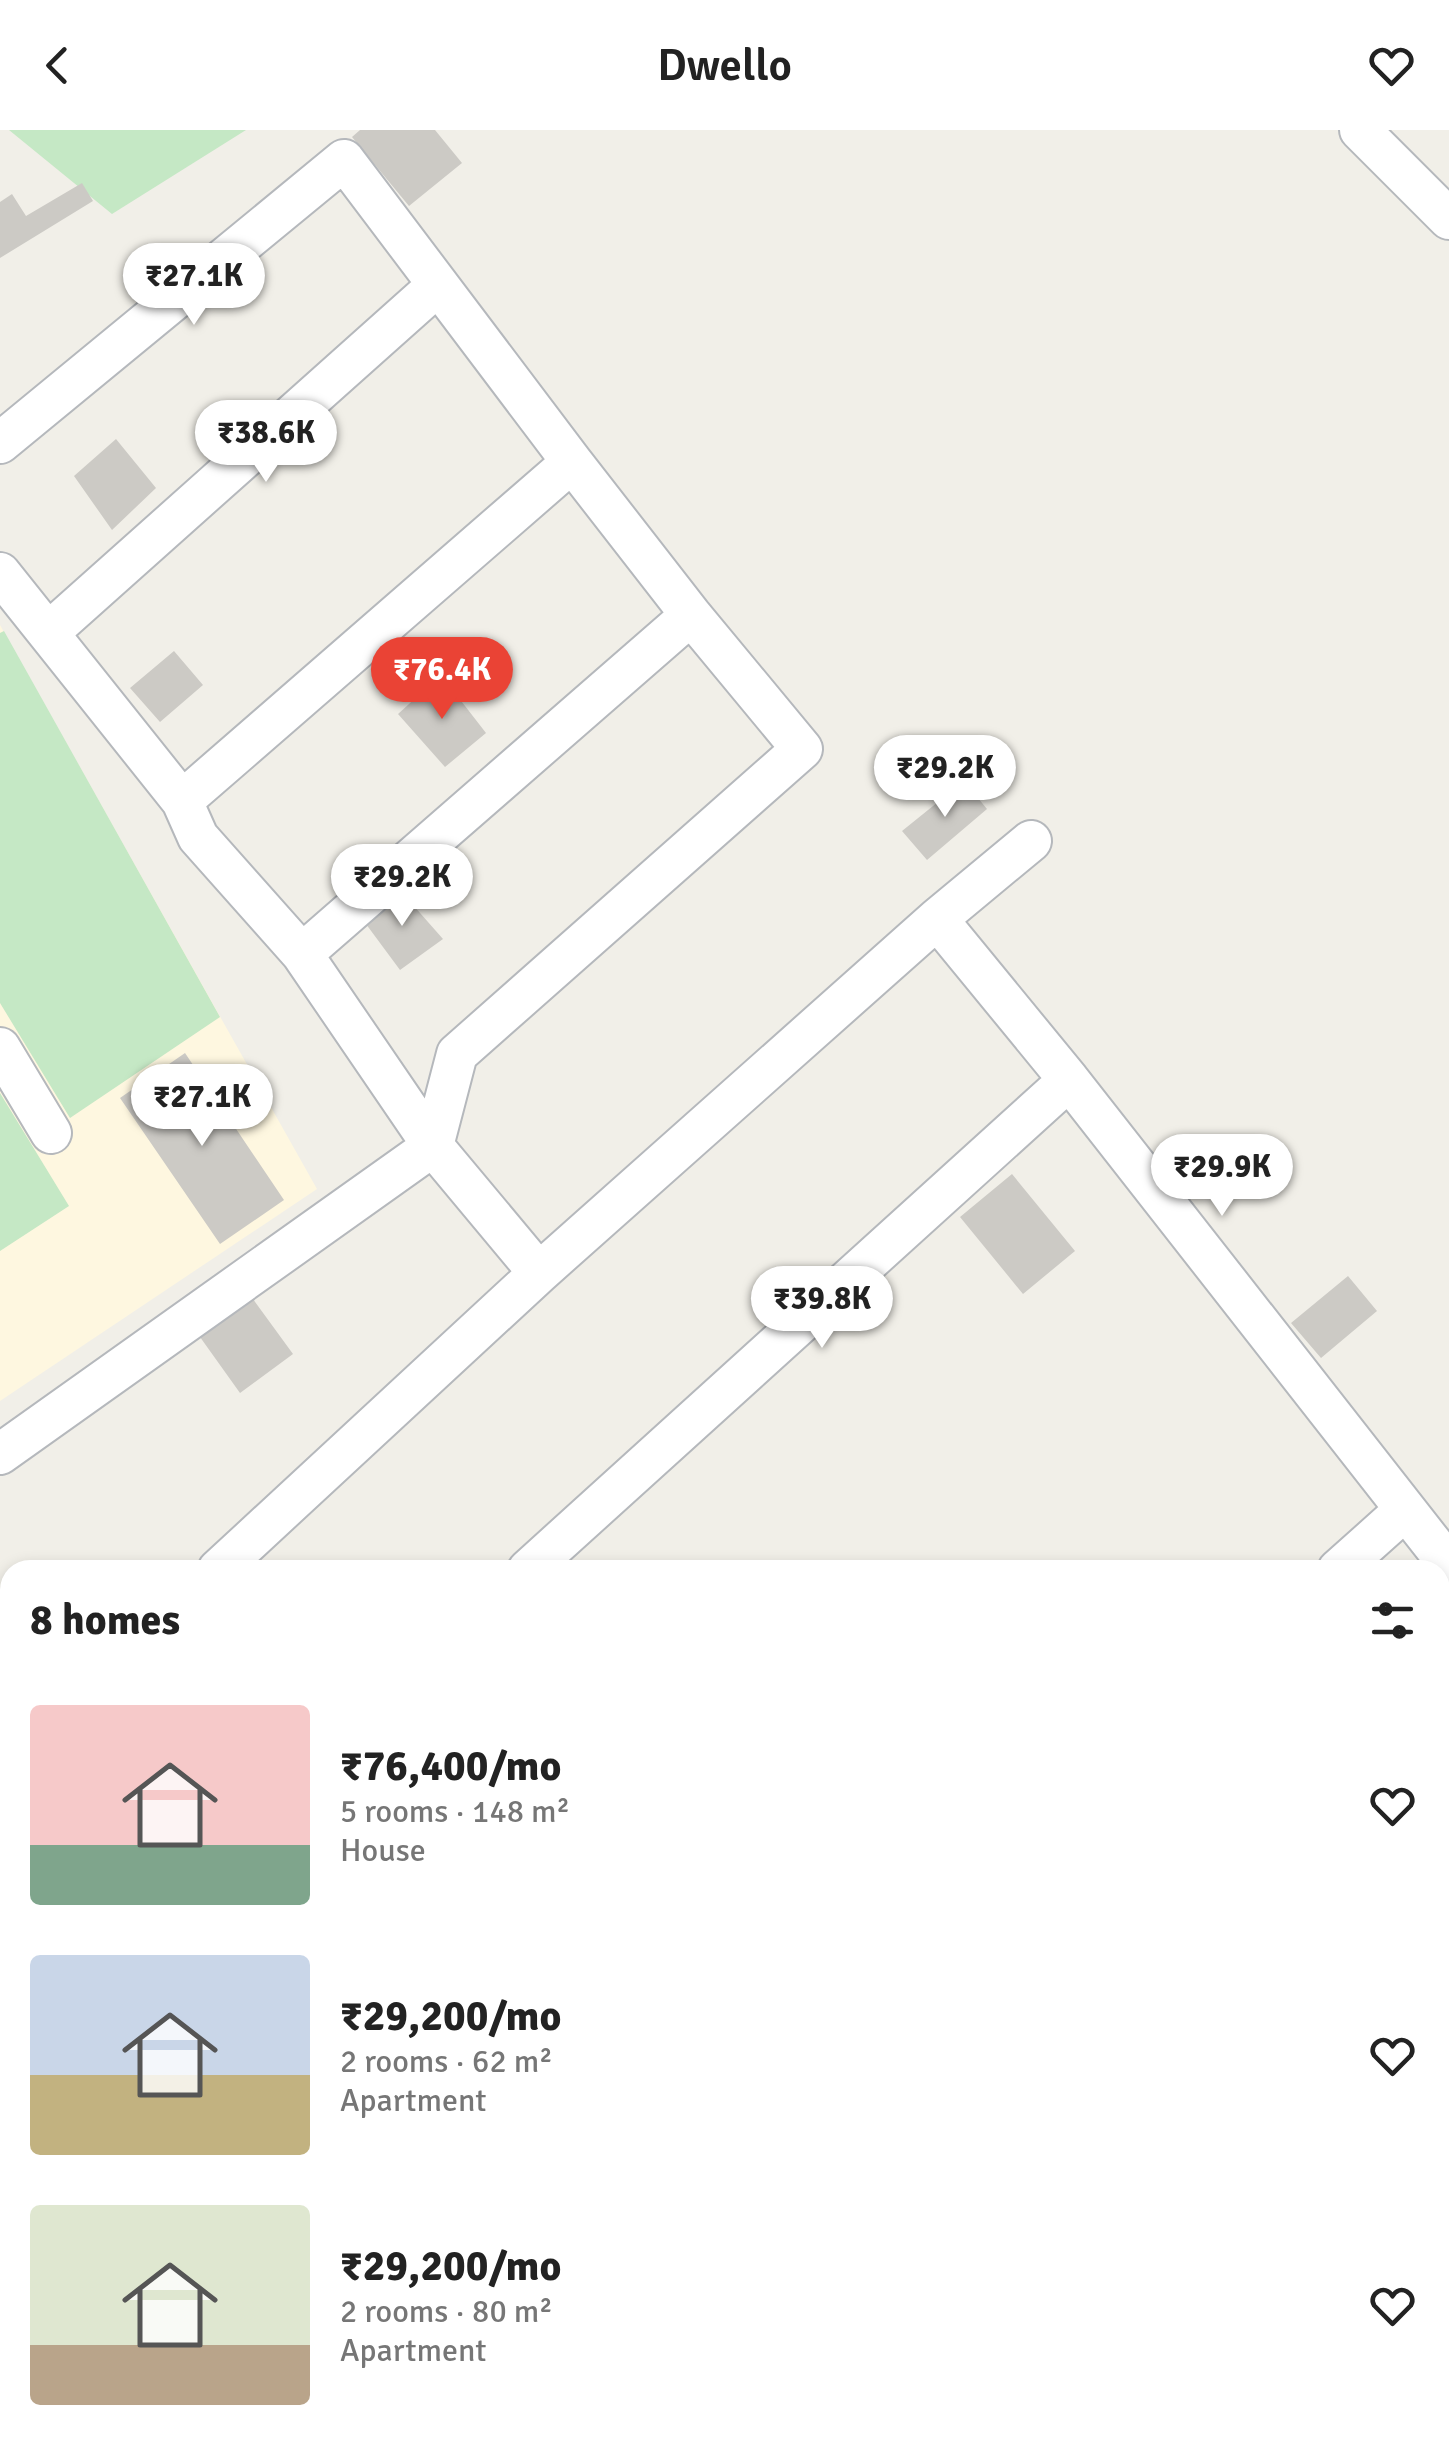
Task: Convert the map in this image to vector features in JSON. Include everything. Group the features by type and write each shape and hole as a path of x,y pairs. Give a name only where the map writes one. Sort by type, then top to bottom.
{"street":[{"path":"1360,130 1449,219"},
{"path":"0,443 344,160 691,616 802,749 457,1054 433,1146 0,1454"},
{"path":"48,634 438,285"},
{"path":"182,801 572,462"},
{"path":"0,573 182,801 198,836 302,954 433,1146 539,1274"},
{"path":"302,954 691,616"},
{"path":"229,1560 539,1274 1031,841"},
{"path":"938,919 1445,1560"},
{"path":"0,1048 51,1133"},
{"path":"539,1560 1069,1080"},
{"path":"1349,1560 1405,1510"}],"shaded area":[{"path":"0,625 317,1189 0,1401"}],"green space":[{"path":"9,130 246,130 112,214"},
{"path":"4,631 220,1017 70,1118 0,1003 0,633"},
{"path":"0,1093 69,1206 0,1251"}],"building":[{"path":"360,130 435,130 462,163 409,206 352,137"},
{"path":"82,183 93,201 0,258 0,202 12,194 26,216"},
{"path":"116,439 156,488 112,530 74,476"},
{"path":"174,651 203,685 160,722 130,688"},
{"path":"441,675 486,733 445,767 398,714"},
{"path":"964,781 987,809 927,860 902,831"},
{"path":"398,888 443,939 400,970 363,920"},
{"path":"185,1053 284,1200 220,1244 120,1098"},
{"path":"1012,1174 1075,1251 1023,1294 960,1217"},
{"path":"1348,1276 1377,1311 1321,1358 1291,1323"},
{"path":"253,1299 293,1354 240,1393 200,1337"}]}
